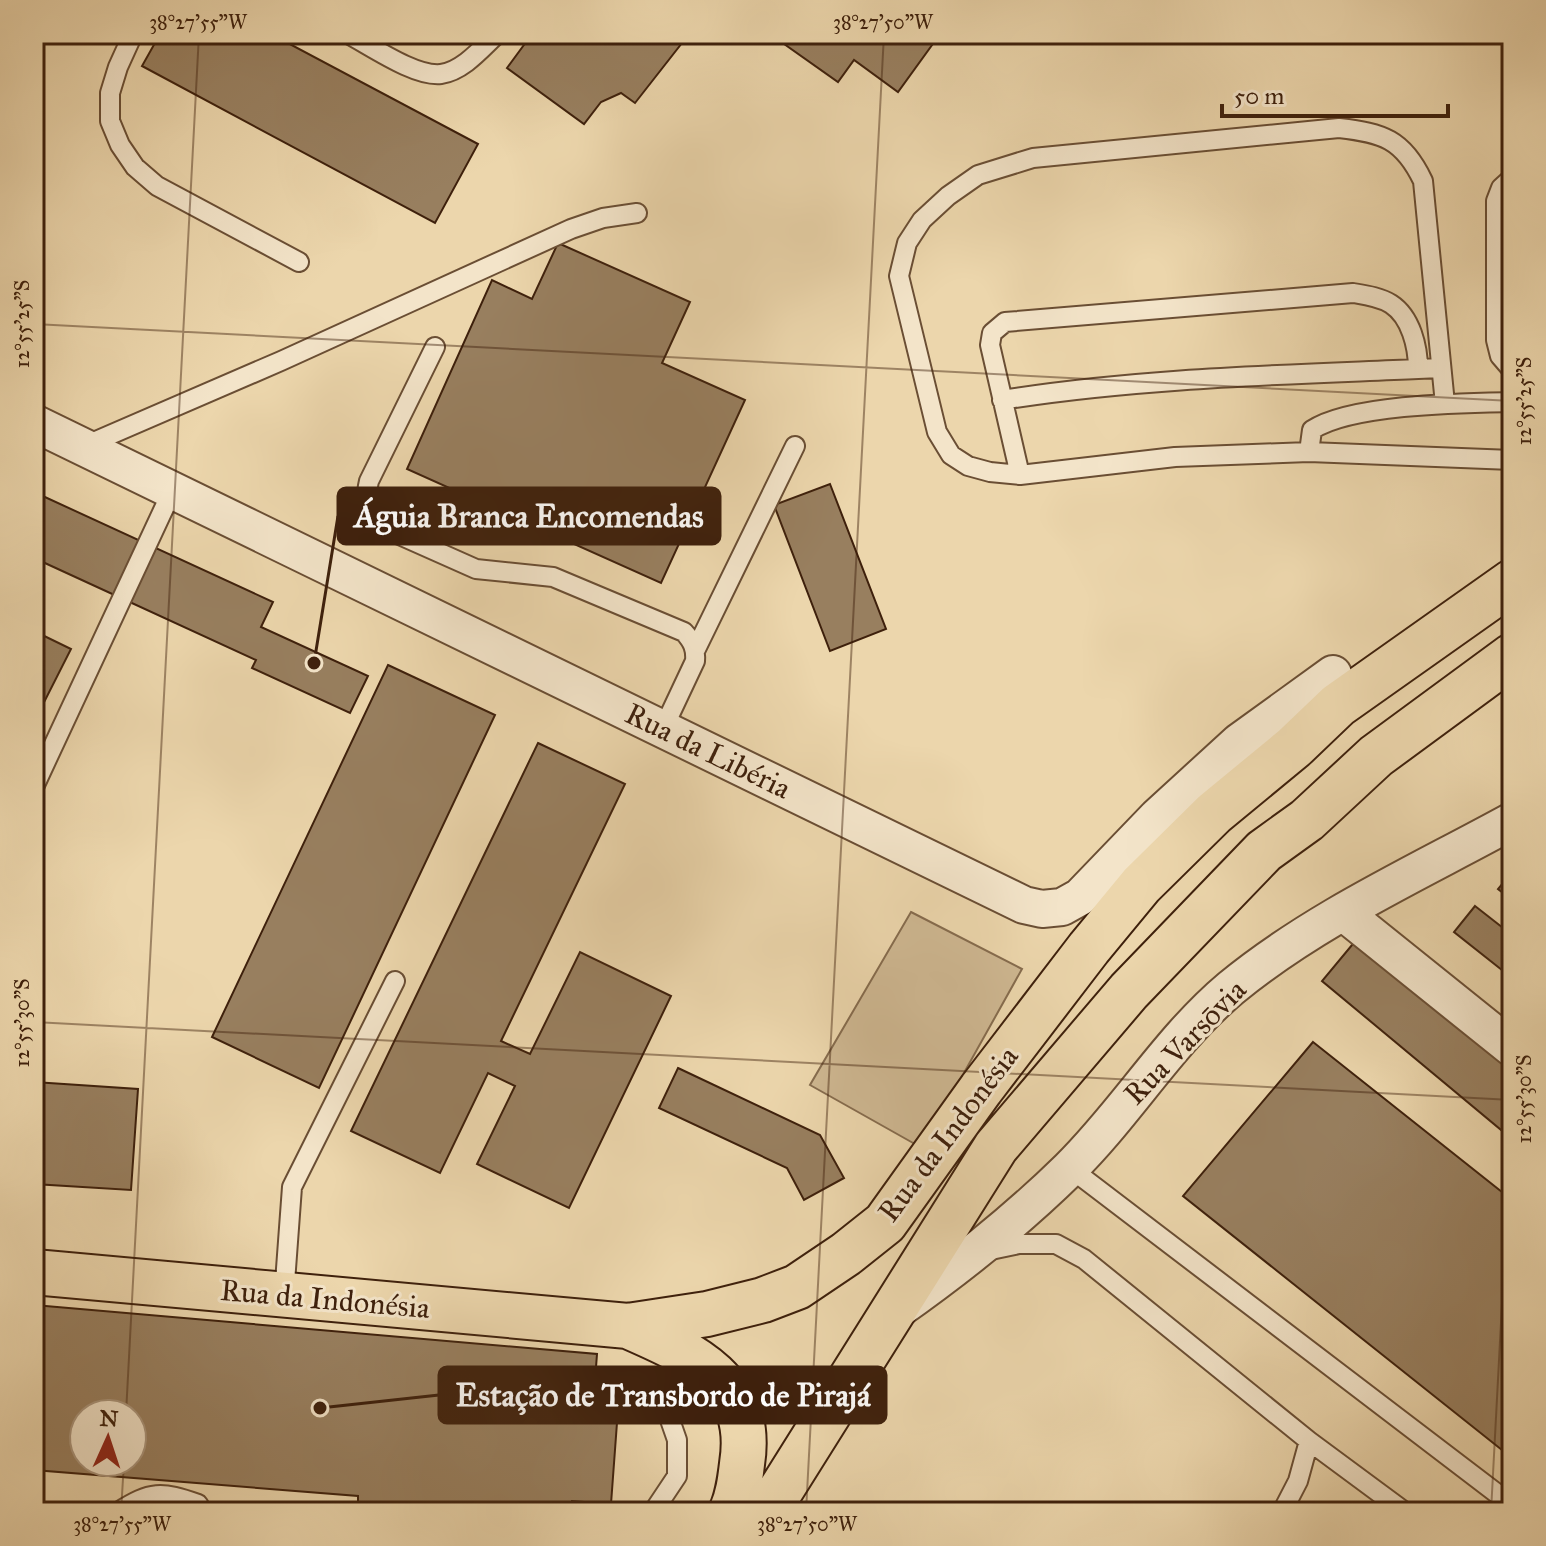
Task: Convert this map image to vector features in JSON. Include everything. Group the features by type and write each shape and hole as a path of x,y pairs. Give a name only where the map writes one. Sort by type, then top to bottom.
{"main road":[{"name":"Rua da Indonésia","path":"34,1272 628,1326 707,1314 763,1300 797,1287 885,1223 981,1089 1089,948 1141,885 1214,813 1294,747 1338,705 1512,582"},
{"name":"Rua da Indonésia","path":"760,1511 894,1313 996,1147 1129,991 1264,851 1307,820 1376,756 1512,656"},
{"path":"628,1326 680,1349 717,1376 741,1411 744,1449 737,1499 760,1511"}],"street":[{"name":"Rua da Libéria","path":"34,423 1024,905 1042,909 1062,907 1080,897 1157,817 1239,742 1333,674"},
{"name":"Rua Varsōvia","path":"894,1313 972,1254 1070,1168 1185,1034 1229,991 1267,960 1344,913 1512,821"},
{"path":"1344,913 1512,1048"}],"lane":[{"path":"133,34 110,93 110,121 120,145 135,167 157,186 299,262"},
{"path":"348,34 418,70 441,74 469,61 497,34"},
{"path":"1445,404 1423,181 1413,159 1394,141 1372,131 1339,128 1033,158 978,175 948,196 922,220 907,243 899,276 937,432 951,455 968,466 1020,475 1175,457 1309,452 1512,460"},
{"path":"1512,178 1501,188 1496,201 1496,340 1500,356 1512,370"},
{"path":"82,447 281,361 571,229 603,218 637,213"},
{"path":"1020,475 990,345 992,333 1005,322 1353,293 1390,303 1403,316 1418,350 1418,369"},
{"path":"435,347 369,481 366,498 368,514 377,525 476,569 553,577 684,632 692,640 695,661 663,729"},
{"path":"1002,400 1047,393 1241,377 1441,368"},
{"path":"1309,452 1312,430 1329,420 1445,404 1512,402"},
{"path":"695,651 795,446"},
{"path":"34,787 173,489"},
{"path":"284,1296 292,1187 395,981"},
{"path":"1070,1168 1512,1505"},
{"path":"972,1254 1019,1244 1056,1244 1084,1259 1309,1441 1405,1512"},
{"path":"594,1390 656,1406 669,1417 677,1440 677,1476 653,1512"},
{"path":"1282,1512 1298,1481 1309,1441"},
{"path":"118,1512 139,1499 158,1493 198,1504 203,1512"}],"shaded area":[{"path":"911,912 1022,969 922,1148 810,1085"}],"building":[{"path":"160,34 271,34 478,144 435,223 142,66"},
{"path":"532,34 689,34 635,103 621,93 601,102 584,124 507,68"},
{"path":"770,34 940,34 898,92 854,60 838,82"},
{"path":"558,243 690,302 662,363 745,400 661,583 407,469 492,280 532,299"},
{"path":"830,484 886,629 830,651 774,505"},
{"path":"34,492 273,602 261,627 368,676 350,713 252,668 256,660 34,558"},
{"path":"34,631 71,649 34,722"},
{"path":"388,665 495,715 319,1088 212,1037"},
{"path":"538,743 625,784 501,1041 530,1054 580,952 671,996 569,1208 477,1164 515,1086 488,1073 440,1173 351,1131"},
{"path":"1512,872 1512,900 1498,889"},
{"path":"1475,906 1512,935 1512,978 1454,932"},
{"path":"1357,939 1512,1067 1512,1139 1322,981"},
{"path":"1313,1042 1512,1200 1512,1458 1183,1196"},
{"path":"678,1068 820,1135 844,1178 804,1200 787,1168 659,1108"},
{"path":"34,1082 138,1089 131,1190 34,1184"},
{"path":"34,1305 597,1354 593,1407 618,1409 611,1504 572,1501 570,1512 431,1502 429,1512 358,1512 358,1496 134,1478 148,1478 148,1398 68,1398 68,1473 34,1470"}],"place":[{"name":"Águia Branca Encomendas","path":"314,663"},
{"name":"Estação de Transbordo de Pirajá","path":"320,1408"}]}
